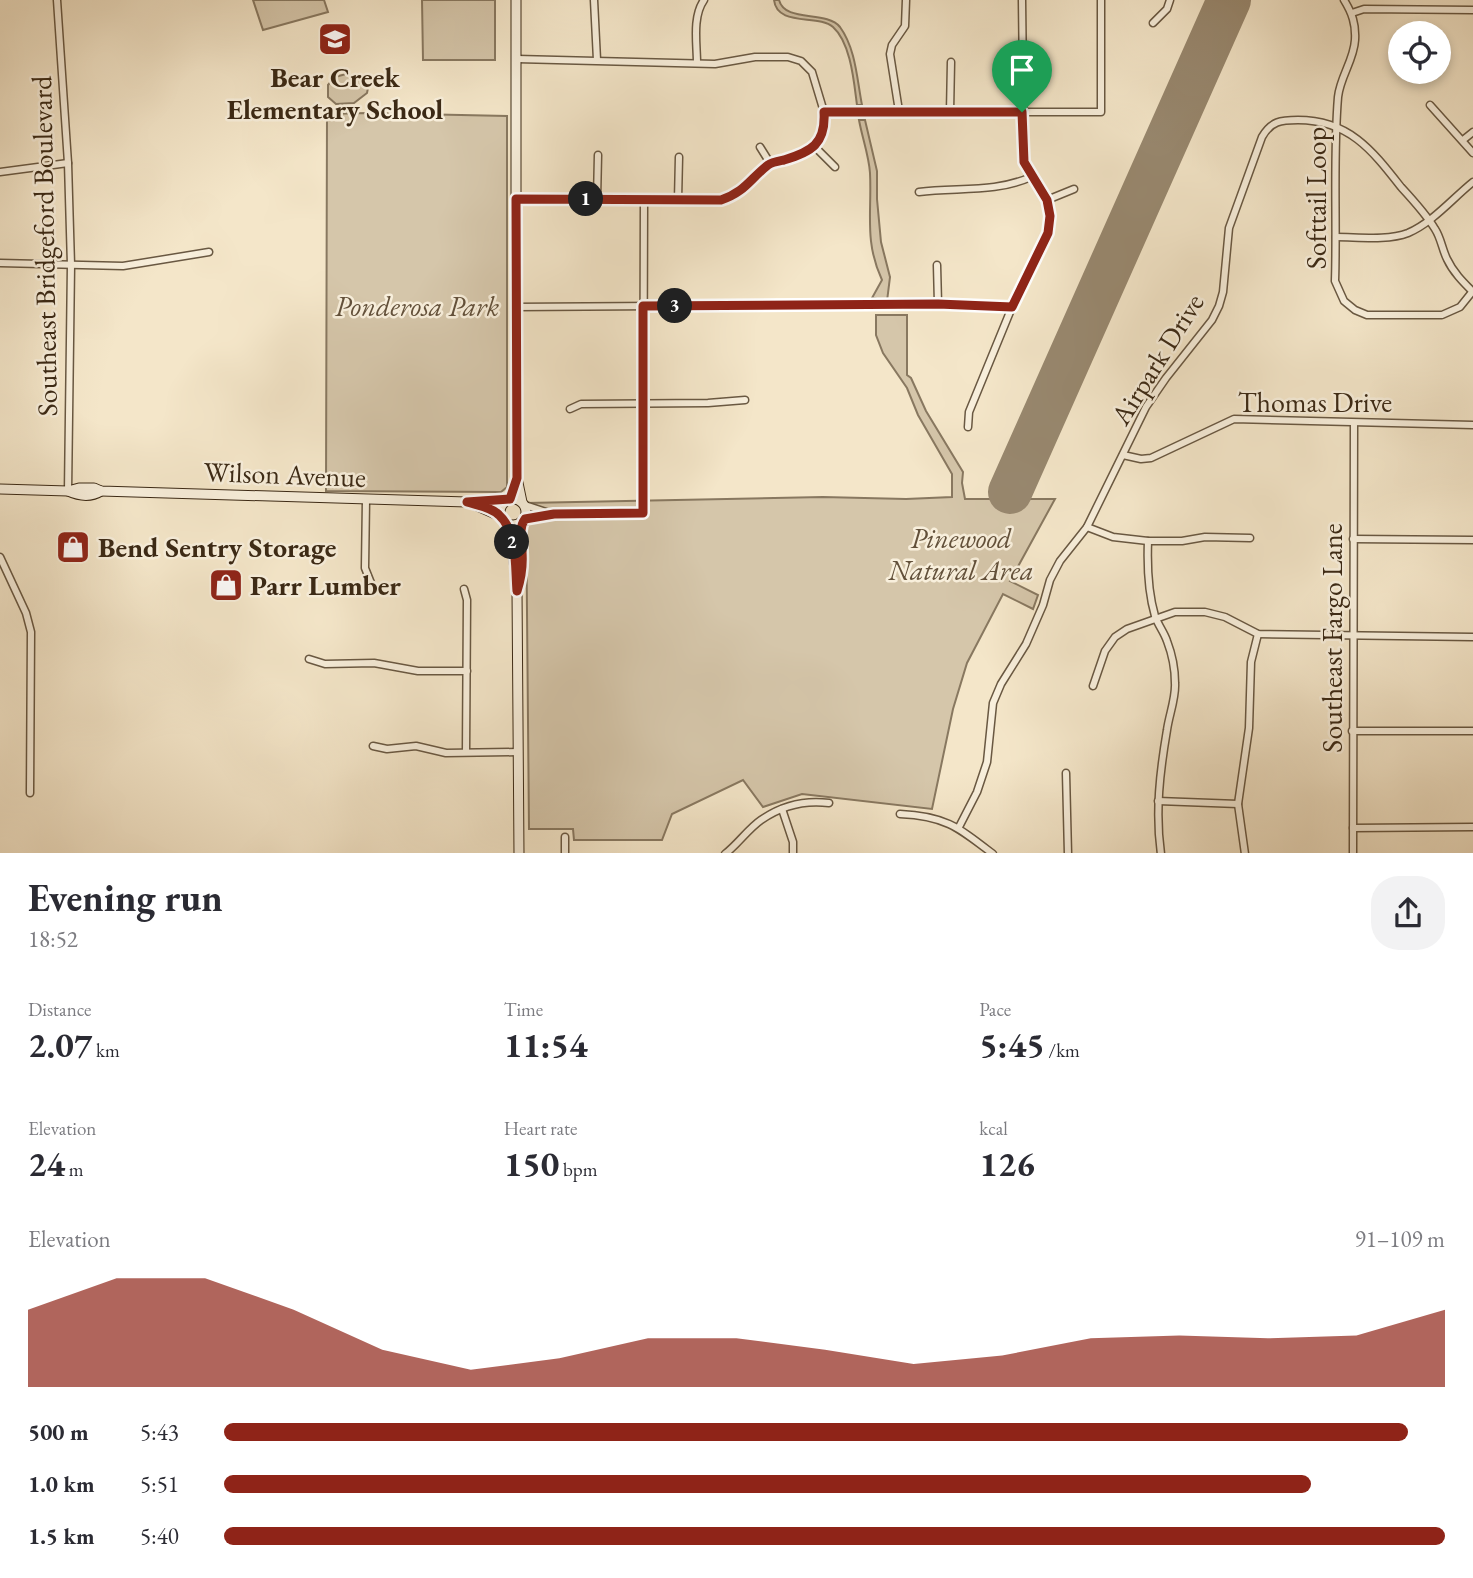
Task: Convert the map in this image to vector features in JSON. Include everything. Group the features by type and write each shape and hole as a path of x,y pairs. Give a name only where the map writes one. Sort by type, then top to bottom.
{"main road":[{"path":"516,0 517,478 523,504 521,579 517,591"},
{"path":"517,478 508,500 501,508 512,540 517,591 519,853"},
{"name":"Wilson Avenue","path":"0,489 68,491 86,488 101,491 366,500 508,500"},
{"path":"508,500 523,504"},
{"name":"Wilson Avenue","path":"467,502 490,510 503,519"},
{"path":"503,519 513,526 523,521"}],"street":[{"name":"Southeast Bridgeford Boulevard","path":"57,0 68,163 71,265 68,491"},
{"path":"594,0 597,60"},
{"path":"697,63 697,21 704,0"},
{"path":"899,111 890,54 892,45 905,26 906,0"},
{"path":"968,427 969,412 1012,307 1048,233 1050,216 1047,200 1024,162 1023,0"},
{"path":"824,112 1101,112 1101,0"},
{"path":"1153,23 1167,9 1170,0"},
{"name":"Softtail Loop","path":"1344,0 1352,13 1355,41 1353,54 1338,93 1335,281 1344,301 1354,310 1367,315 1441,315 1460,307 1473,292"},
{"path":"1352,13 1364,9 1473,10"},
{"path":"516,199 721,200 746,188 770,163 807,153 822,133 824,112 812,72 794,58 755,57 724,64 517,59"},
{"path":"950,112 951,62"},
{"path":"1430,104 1473,153"},
{"name":"Airpark Drive","path":"959,827 977,792 987,762 993,703 1001,684 1026,644 1043,605 1050,580 1060,561 1087,527 1146,407 1212,320 1219,306 1230,228 1268,127 1275,122 1295,120 1337,126 1369,148 1437,231 1446,258 1457,276 1473,292"},
{"path":"1463,141 1473,132"},
{"path":"814,146 835,167"},
{"path":"760,147 770,163"},
{"path":"597,200 598,155"},
{"path":"678,200 679,157"},
{"path":"0,172 68,163"},
{"path":"919,191 1012,186 1031,177"},
{"path":"1336,237 1392,237 1409,233 1429,220 1473,181"},
{"path":"1047,200 1074,189"},
{"path":"523,504 536,511 554,514 643,513 644,200"},
{"path":"0,263 123,266 209,252"},
{"path":"937,264 938,304"},
{"path":"515,307 938,304 1012,307"},
{"path":"570,409 581,404 745,400"},
{"name":"Thomas Drive","path":"1123,456 1152,458 1234,419 1473,425"},
{"name":"Southeast Fargo Lane","path":"1353,853 1354,423"},
{"path":"366,500 365,568 371,583"},
{"path":"523,521 554,514"},
{"path":"1087,527 1113,537 1148,541 1182,541 1205,537 1250,538"},
{"path":"1353,539 1473,540"},
{"path":"1148,541 1147,566 1156,618 1167,640 1175,667 1175,688 1158,801 1161,853"},
{"path":"0,557 26,613 31,632 30,793"},
{"path":"464,589 467,600 466,752"},
{"path":"1093,686 1105,651 1115,637 1127,629 1175,612 1205,612 1225,617 1258,634 1473,637"},
{"path":"1245,853 1238,804 1249,728 1251,662 1258,634"},
{"path":"309,659 325,664 374,663 418,671 467,671"},
{"path":"1352,731 1473,731"},
{"path":"373,746 387,749 416,746 446,753 517,752"},
{"path":"1066,773 1068,853"},
{"path":"1158,801 1238,804"},
{"path":"725,853 761,820 782,809 800,802 829,803"},
{"path":"782,809 793,842 793,853"},
{"path":"900,814 939,818 959,827 992,853"},
{"path":"1353,828 1473,827"},
{"path":"565,837 565,853"}],"green space":[{"path":"253,0 324,0 328,12 263,30"},
{"path":"422,0 495,0 495,60 423,60"},
{"path":"774,0 779,0 789,12 825,19 840,27 853,55 862,105 857,105 851,64 839,34 826,23 782,14"},
{"path":"346,74 362,79 368,88 367,93 354,103 336,104 328,97 328,85 335,77"},
{"name":"Ponderosa Park","path":"327,114 507,116 507,487 501,492 326,491"},
{"path":"859,120 865,120 877,171 881,242 890,277 887,301 872,298 882,280 871,240 869,167"},
{"name":"Pinewood Natural Area","path":"876,315 907,315 907,375 963,472 965,499 1055,499 1010,581 1038,595 1033,609 1003,594 967,663 953,709 932,809 802,794 763,807 743,780 672,814 662,840 574,840 573,829 529,829 526,503 952,497 952,474 918,415 907,388 883,353 876,335"}],"runway":[{"path":"1010,492 1229,0"}],"place":[{"name":"Bear Creek Elementary School","path":"335,39"},
{"name":"Bend Sentry Storage","path":"73,547"},
{"name":"Parr Lumber","path":"226,585"}],"route":[{"path":"824,112 1022,112 1024,162 1047,200 1050,216 1048,233 1012,307 938,304 643,306 643,513 554,514 525,519 522,522 520,539 521,579 517,591 512,540 505,523 490,510 467,502 506,501 510,499 517,478 516,199 721,200 746,188 770,163 807,153 822,133 824,112"}]}
